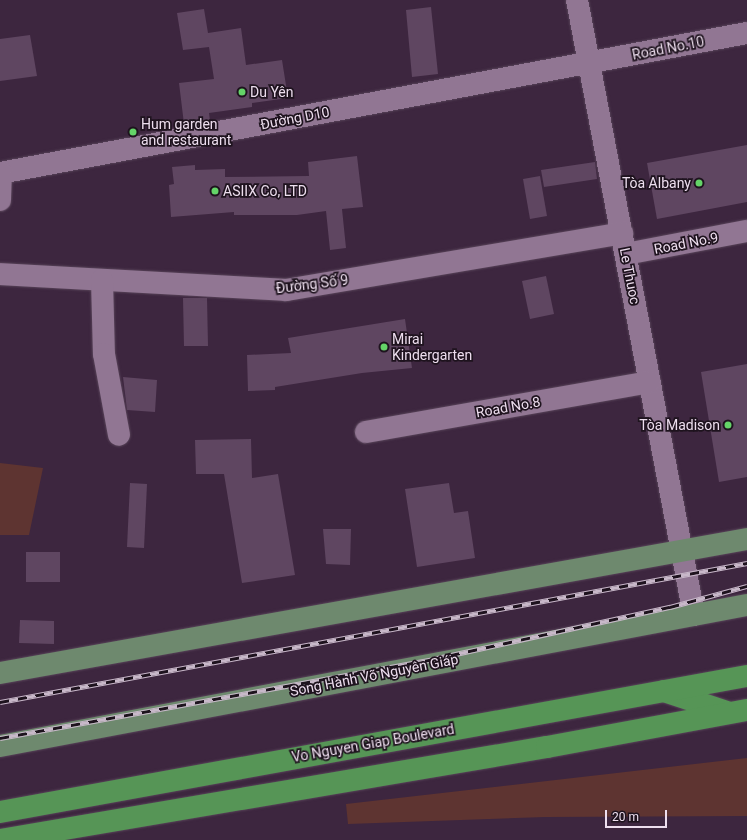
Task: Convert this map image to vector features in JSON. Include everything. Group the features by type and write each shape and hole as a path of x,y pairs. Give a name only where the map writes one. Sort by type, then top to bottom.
{"highway":[{"name":"Vo Nguyen Giap Boulevard","path":"0,812 662,690 747,676"},
{"path":"662,690 741,714"},
{"path":"0,840 741,714"}],"main road":[{"path":"0,673 747,539"},
{"name":"Song Hành Võ Nguyên Giáp","path":"0,746 747,605"}],"street":[{"name":"Le Thuoc","path":"578,0 694,615"},
{"name":"Road No.10","path":"589,62 747,33"},
{"name":"Đường D10","path":"0,173 589,62"},
{"path":"0,173 0,200"},
{"name":"Road No.9","path":"626,254 747,231"},
{"name":"Đường Số 9","path":"0,274 286,290 622,233"},
{"path":"102,280 104,354 118,435"},
{"name":"Road No.8","path":"366,432 650,382"}],"shaded area":[{"path":"0,463 43,468 29,535 0,535"},
{"path":"747,758 747,816 545,817 348,824 346,804"}],"building":[{"path":"431,7 438,74 412,77 406,10"},
{"path":"204,9 208,33 241,28 246,65 282,60 288,98 252,103 252,107 209,113 210,121 184,124 179,83 214,79 209,47 183,50 177,13"},
{"path":"30,35 37,76 0,81 0,39"},
{"name":"Tòa Albany","path":"747,145 747,202 657,219 647,163"},
{"path":"357,156 363,207 342,209 346,248 330,250 326,211 297,215 234,215 234,212 171,217 169,185 174,184 172,167 195,165 195,170 225,169 225,177 309,176 308,162"},
{"path":"595,162 597,179 544,187 541,170"},
{"path":"540,176 547,216 530,219 523,179"},
{"path":"546,276 554,314 530,319 522,281"},
{"path":"183,298 207,298 208,346 184,346"},
{"path":"405,319 412,368 362,373 275,387 275,390 248,391 247,355 291,353 288,338"},
{"name":"Tòa Madison","path":"747,364 747,477 719,482 701,372"},
{"path":"123,377 157,380 155,412 127,410"},
{"path":"251,439 252,478 278,474 295,575 242,583 224,474 196,474 195,440"},
{"path":"130,483 147,484 144,548 127,547"},
{"path":"449,483 454,513 468,511 475,558 417,567 405,489"},
{"path":"323,529 351,529 350,565 326,564"},
{"path":"26,552 60,552 60,582 26,582"},
{"path":"20,620 54,621 54,644 19,643"}],"railway":[{"path":"0,702 747,563"},
{"path":"0,738 433,659 670,607 747,586"}],"place":[{"name":"Du Yên","path":"242,92"},
{"name":"Hum garden and restaurant","path":"133,132"},
{"name":"Tòa Albany","path":"699,183"},
{"name":"ASIIX Co, LTD","path":"215,191"},
{"name":"Mirai Kindergarten","path":"384,347"},
{"name":"Tòa Madison","path":"728,425"}]}
